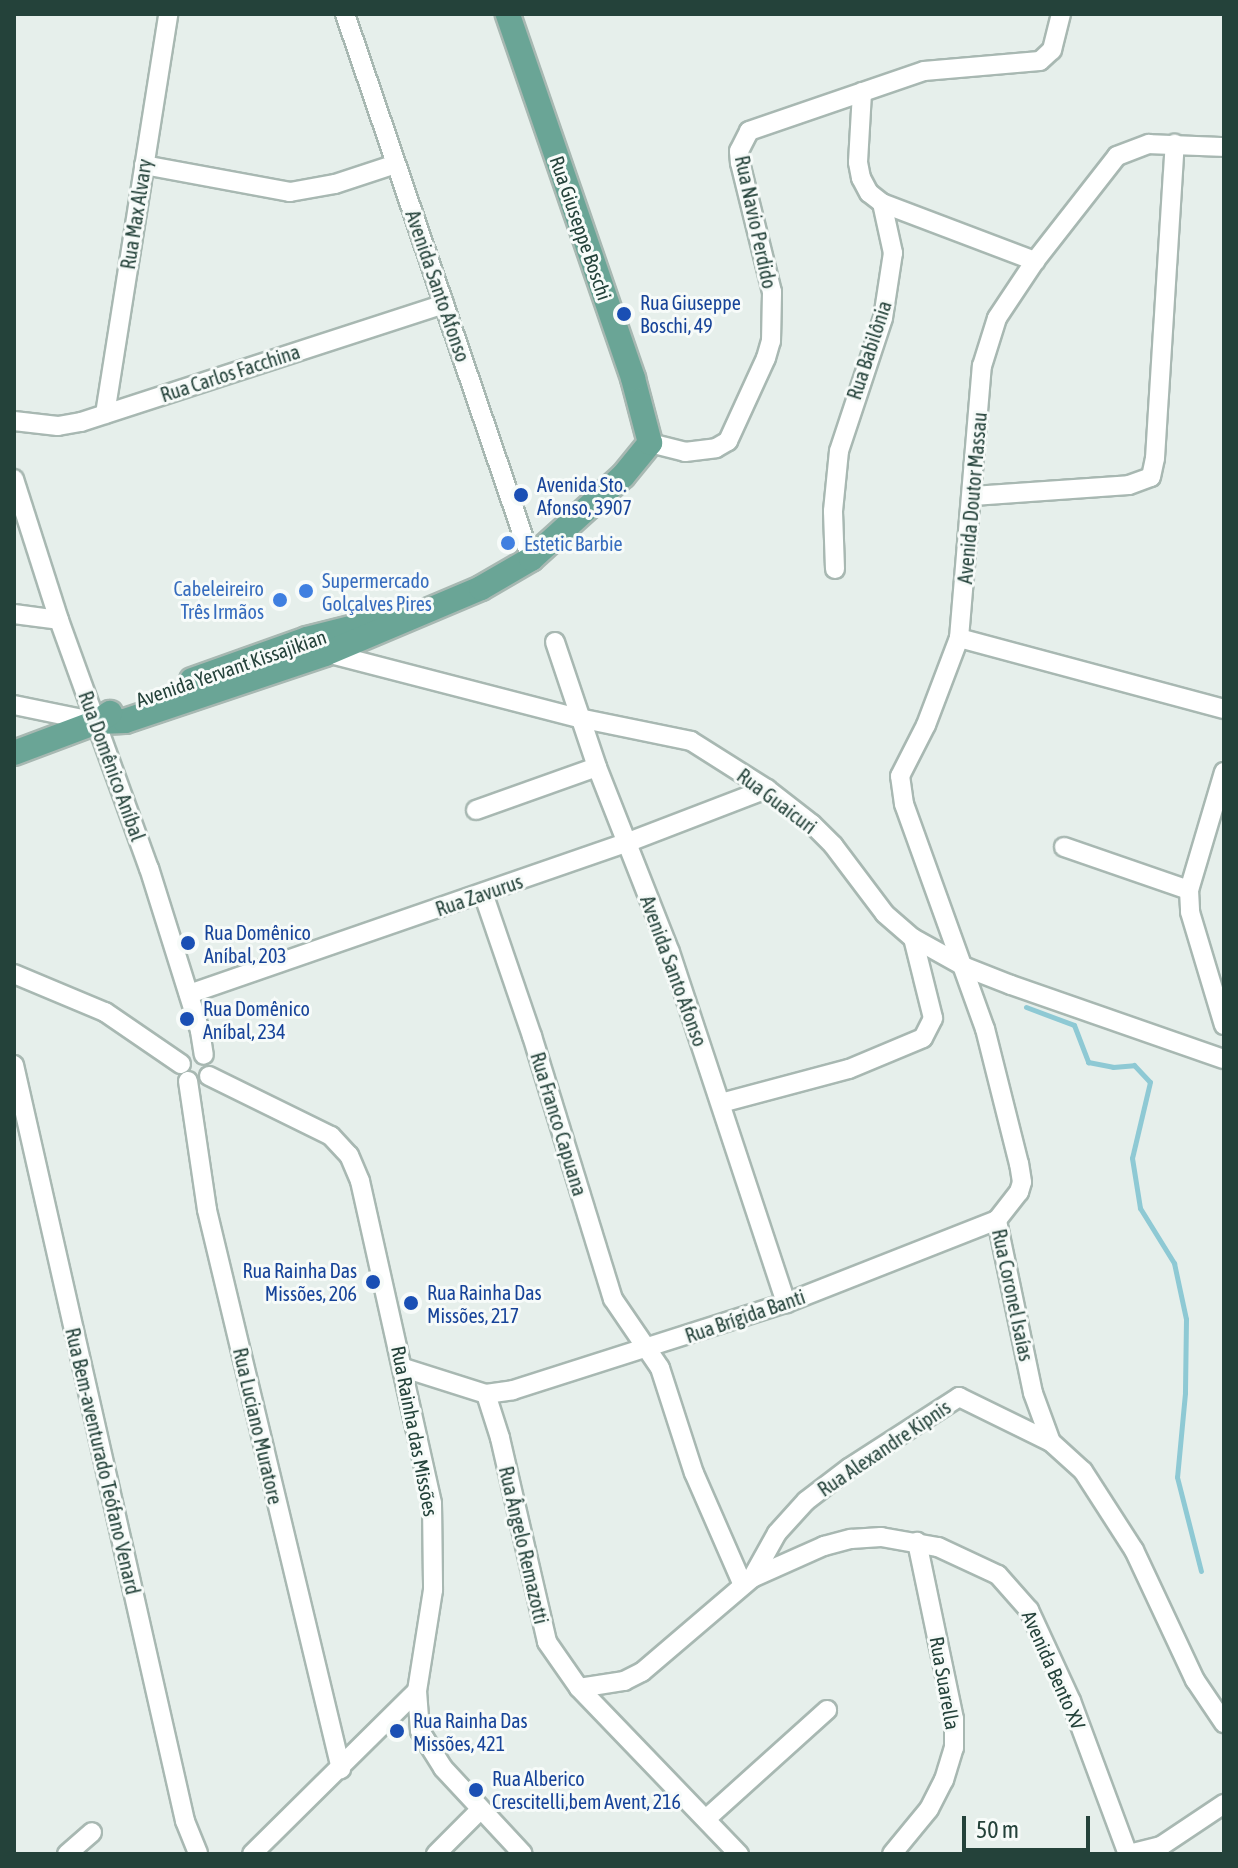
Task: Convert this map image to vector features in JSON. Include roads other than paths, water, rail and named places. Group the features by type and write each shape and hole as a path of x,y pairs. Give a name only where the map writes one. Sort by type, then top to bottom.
{"main road":[{"name":"Rua Giuseppe Boschi","path":"508,14 633,378 650,443"},
{"name":"Avenida Yervant Kissajikian","path":"14,753 97,722 125,721 316,647 416,615 481,588 531,559 623,476 650,443"}],"street":[{"name":"Rua Max Alvary","path":"105,414 168,14"},
{"name":"Avenida Santo Afonso","path":"345,14 531,559"},
{"path":"862,92 924,71 1040,61 1052,50 1061,14"},
{"name":"Rua Navio Perdido","path":"650,443 685,452 716,448 728,441 766,358 771,341 772,292 740,163 743,138 760,125 862,92"},
{"name":"Rua Babilônia","path":"835,569 833,511 839,451 883,318 893,253 882,203 869,193 860,170 862,92"},
{"path":"973,496 1143,483 1151,477 1155,458 1175,144"},
{"name":"Avenida Doutor Massau","path":"965,967 900,789 900,776 926,725 959,638 985,354 997,318 1035,261 1117,156 1135,146 1175,144 1224,147"},
{"path":"144,165 290,192 335,184 396,164"},
{"path":"882,203 1035,261"},
{"name":"Rua Carlos Facchina","path":"14,421 58,426 105,414 444,304"},
{"name":"Rua Domênico Aníbal","path":"14,479 59,620 97,722 189,994 204,1055"},
{"path":"14,614 59,620"},
{"path":"959,638 1224,709"},
{"name":"Avenida Santo Afonso","path":"555,642 597,767 670,952 786,1303"},
{"name":"Rua Guaicuri","path":"316,647 579,718 691,741 767,789 833,845 870,896 913,938 965,967 1224,1059"},
{"path":"14,705 97,722"},
{"path":"476,810 597,767"},
{"path":"1224,772 1189,890 1194,928 1224,1025"},
{"name":"Rua Zavurus","path":"189,994 626,843 767,789"},
{"path":"1064,847 1189,890"},
{"name":"Rua Franco Capuana","path":"483,893 537,1050 613,1299 648,1348 669,1393 694,1473 747,1581"},
{"path":"721,1103 849,1069 923,1038 933,1018 913,938"},
{"name":"Rua Coronel Isaías","path":"965,967 999,1083 1022,1182 1015,1201 997,1220 1033,1393 1051,1442"},
{"path":"14,974 105,1012 184,1073 203,1081 209,1076 211,1068 204,1055 188,1055 184,1073"},
{"name":"Rua Bem-aventurado Teófano Venard","path":"14,1065 185,1821 198,1854"},
{"name":"Rua Luciano Muratore","path":"184,1073 207,1210 341,1769"},
{"name":"Rua Rainha das Missões","path":"209,1076 331,1136 349,1155 360,1181 427,1476 434,1540 433,1590 417,1691 420,1731 427,1746 480,1810 523,1854"},
{"name":"Rua Brígida Banti","path":"486,1394 513,1390 786,1303 997,1220"},
{"path":"404,1368 486,1394"},
{"name":"Rua Ângelo Remazotti","path":"486,1394 500,1438 538,1616 559,1664 739,1854"},
{"name":"Rua Alexandre Kipnis","path":"747,1581 777,1533 806,1501 849,1468 959,1397 1051,1442 1098,1491 1134,1550 1195,1680 1224,1723"},
{"name":"Avenida Bento XV","path":"579,1688 614,1683 642,1672 747,1581 824,1546 851,1539 881,1537 917,1542 969,1559 998,1575 1029,1610 1071,1701 1128,1854"},
{"name":"Rua Suarella","path":"892,1854 929,1809 944,1780 954,1748 954,1719 917,1542"},
{"path":"252,1854 417,1691"},
{"path":"706,1819 827,1710"},
{"path":"1128,1854 1161,1846 1224,1804"},
{"path":"436,1854 480,1810"},
{"path":"67,1854 92,1832"}],"waterway":[{"path":"1026,1007 1074,1025 1088,1062 1113,1067 1134,1065 1150,1082 1132,1158 1140,1208 1174,1263 1186,1319 1185,1393 1177,1477 1201,1571"}],"place":[{"name":"Rua Giuseppe Boschi, 49","path":"624,314"},
{"name":"Avenida Sto. Afonso, 3907","path":"521,495"},
{"name":"Estetic Barbie","path":"508,543"},
{"name":"Supermercado Golçalves Pires","path":"306,591"},
{"name":"Cabeleireiro Três Irmãos","path":"280,600"},
{"name":"Rua Domênico Aníbal, 203","path":"188,943"},
{"name":"Rua Domênico Aníbal, 234","path":"187,1019"},
{"name":"Rua Rainha Das Missões, 206","path":"373,1282"},
{"name":"Rua Rainha Das Missões, 217","path":"411,1303"},
{"name":"Rua Rainha Das Missões, 421","path":"397,1731"},
{"name":"Rua Alberico Crescitelli,bem Avent, 216","path":"476,1790"}]}
